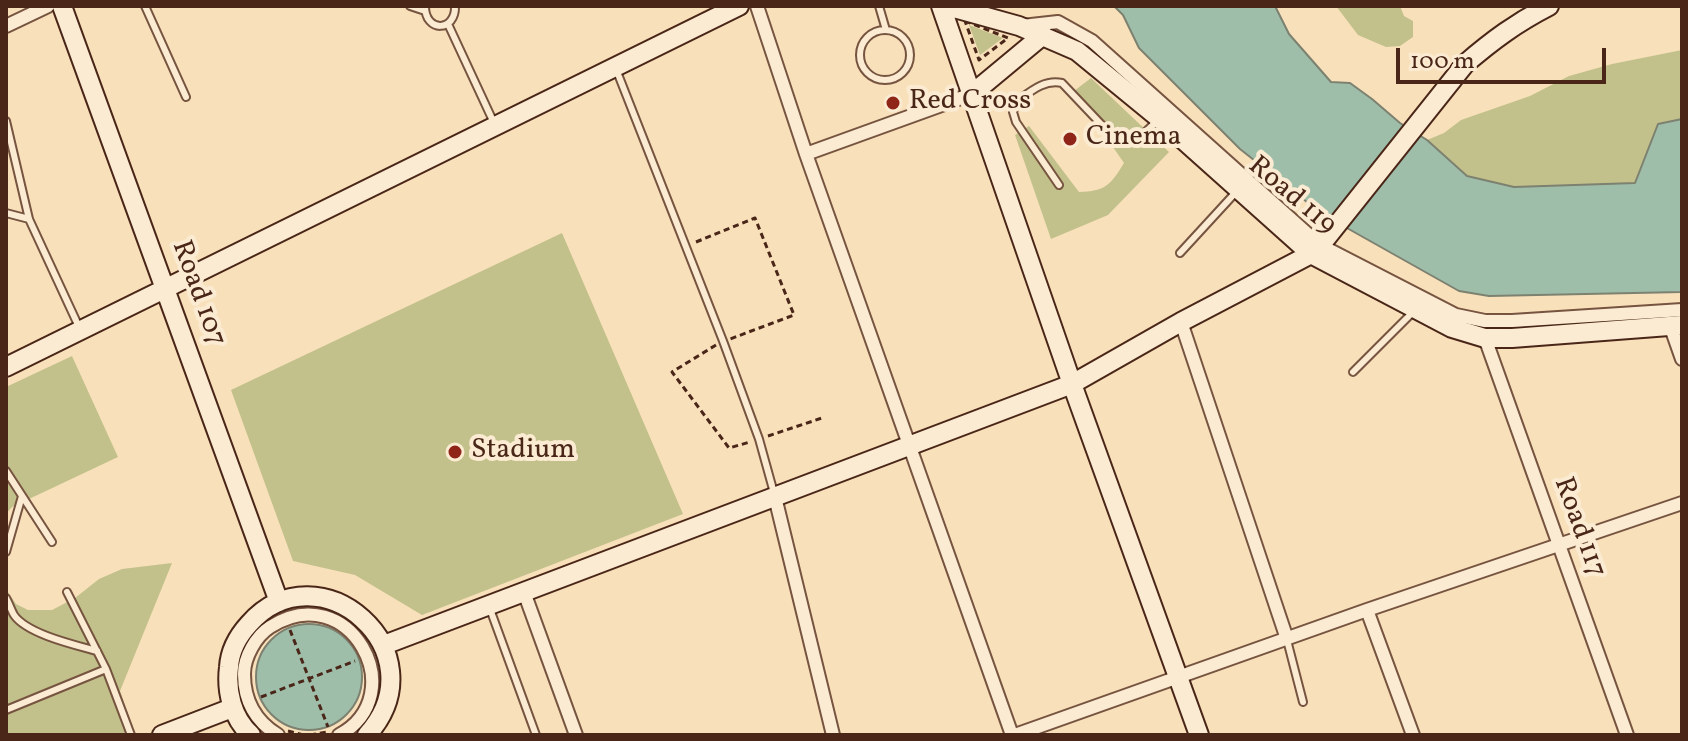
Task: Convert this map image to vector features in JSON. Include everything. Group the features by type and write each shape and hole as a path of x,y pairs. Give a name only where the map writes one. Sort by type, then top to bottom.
{"street":[{"path":"6,26 48,6"},
{"name":"Road 107","path":"62,6 279,602"},
{"path":"6,367 739,6"},
{"path":"757,6 806,154 1013,735 1682,503"},
{"path":"941,6 1072,384 1199,735"},
{"name":"Road 119","path":"947,6 1019,26 1077,51 1160,119 1239,190 1318,247 1416,310 1452,328 1485,338 1678,329"},
{"path":"384,645 1072,384 1318,247 1465,64 1514,24 1549,6"},
{"path":"1019,26 1058,22 1092,41 1318,247 1456,315 1485,321 1678,329 1682,359"},
{"path":"806,154 972,94 1043,35"},
{"path":"1181,322 1287,639"},
{"name":"Road 117","path":"1485,338 1627,735"},
{"path":"775,497 833,735"},
{"path":"524,592 576,735"},
{"path":"251,735 232,708 227,683 230,657 240,634 257,615 279,602 304,596 330,599 353,610 372,627 384,645 390,674 388,700 377,723 367,735"},
{"path":"1367,610 1413,735"},
{"path":"279,731 265,727 252,710 244,690 244,667 252,647 266,630 284,618 306,614 328,617 347,627 361,642 370,661 372,681 368,701 358,719 334,733"},
{"path":"162,735 232,708"}],"lane":[{"path":"145,6 186,97"},
{"path":"410,6 425,8 428,21 437,26 448,24 454,16 455,6"},
{"path":"879,6 886,30"},
{"path":"448,24 496,126"},
{"path":"879,30 886,30 907,42 910,58 903,73 889,81 880,81 866,73 859,58 867,37 879,30"},
{"path":"615,67 723,341 759,439 775,497"},
{"path":"1059,185 1016,122 1013,112 1016,102 1041,85 1053,81 1062,83 1118,142 1135,140 1160,119"},
{"path":"6,121 29,219 81,330"},
{"path":"1180,253 1239,190"},
{"path":"6,213 29,219"},
{"path":"1353,372 1416,310"},
{"path":"6,471 52,542"},
{"path":"6,552 22,496"},
{"path":"67,592 106,669 131,735"},
{"path":"6,598 23,624 56,640 97,651"},
{"path":"488,605 536,735"},
{"path":"1287,639 1303,702"},
{"path":"6,710 106,669"}],"path":[{"path":"965,21 1008,38 979,60 970,34 965,21"},
{"path":"685,246 755,218 794,315"},
{"path":"672,372 729,448 822,418"},
{"path":"288,624 334,733 310,735"},
{"path":"256,699 362,658"},
{"path":"279,731 304,735"}],"shaded area":[{"path":"1114,6 1275,6 1289,34 1331,82 1350,83 1400,123 1427,140 1467,176 1514,187 1635,183 1658,124 1682,119 1682,292 1489,296 1459,291 1322,214 1240,149 1139,48 1123,15"},
{"path":"1336,6 1400,6 1404,16 1413,21 1413,37 1400,46 1386,47 1358,35"},
{"path":"969,25 1003,38 980,55"},
{"path":"1682,50 1682,119 1658,125 1635,183 1514,187 1467,176 1427,140 1444,133 1461,120 1530,96 1569,76"},
{"path":"1091,78 1169,152 1108,215 1051,239 1015,135 1029,126 1079,192 1106,186 1124,163 1074,91"},
{"name":"Stadium","path":"562,233 683,514 422,615 355,575 293,561 231,390"},
{"path":"72,356 118,457 12,507 6,514 6,387"},
{"path":"172,563 120,691 135,733 6,735 6,589 16,604 28,610 52,610 75,598 99,579 122,569"},
{"path":"309,624 329,628 346,640 358,657 362,677 358,697 346,714 329,726 309,730 289,726 272,714 260,697 256,677 260,657 272,640 289,628"}],"place":[{"name":"Red Cross","path":"893,103"},
{"name":"Cinema","path":"1070,139"},
{"name":"Stadium","path":"455,452"}]}
